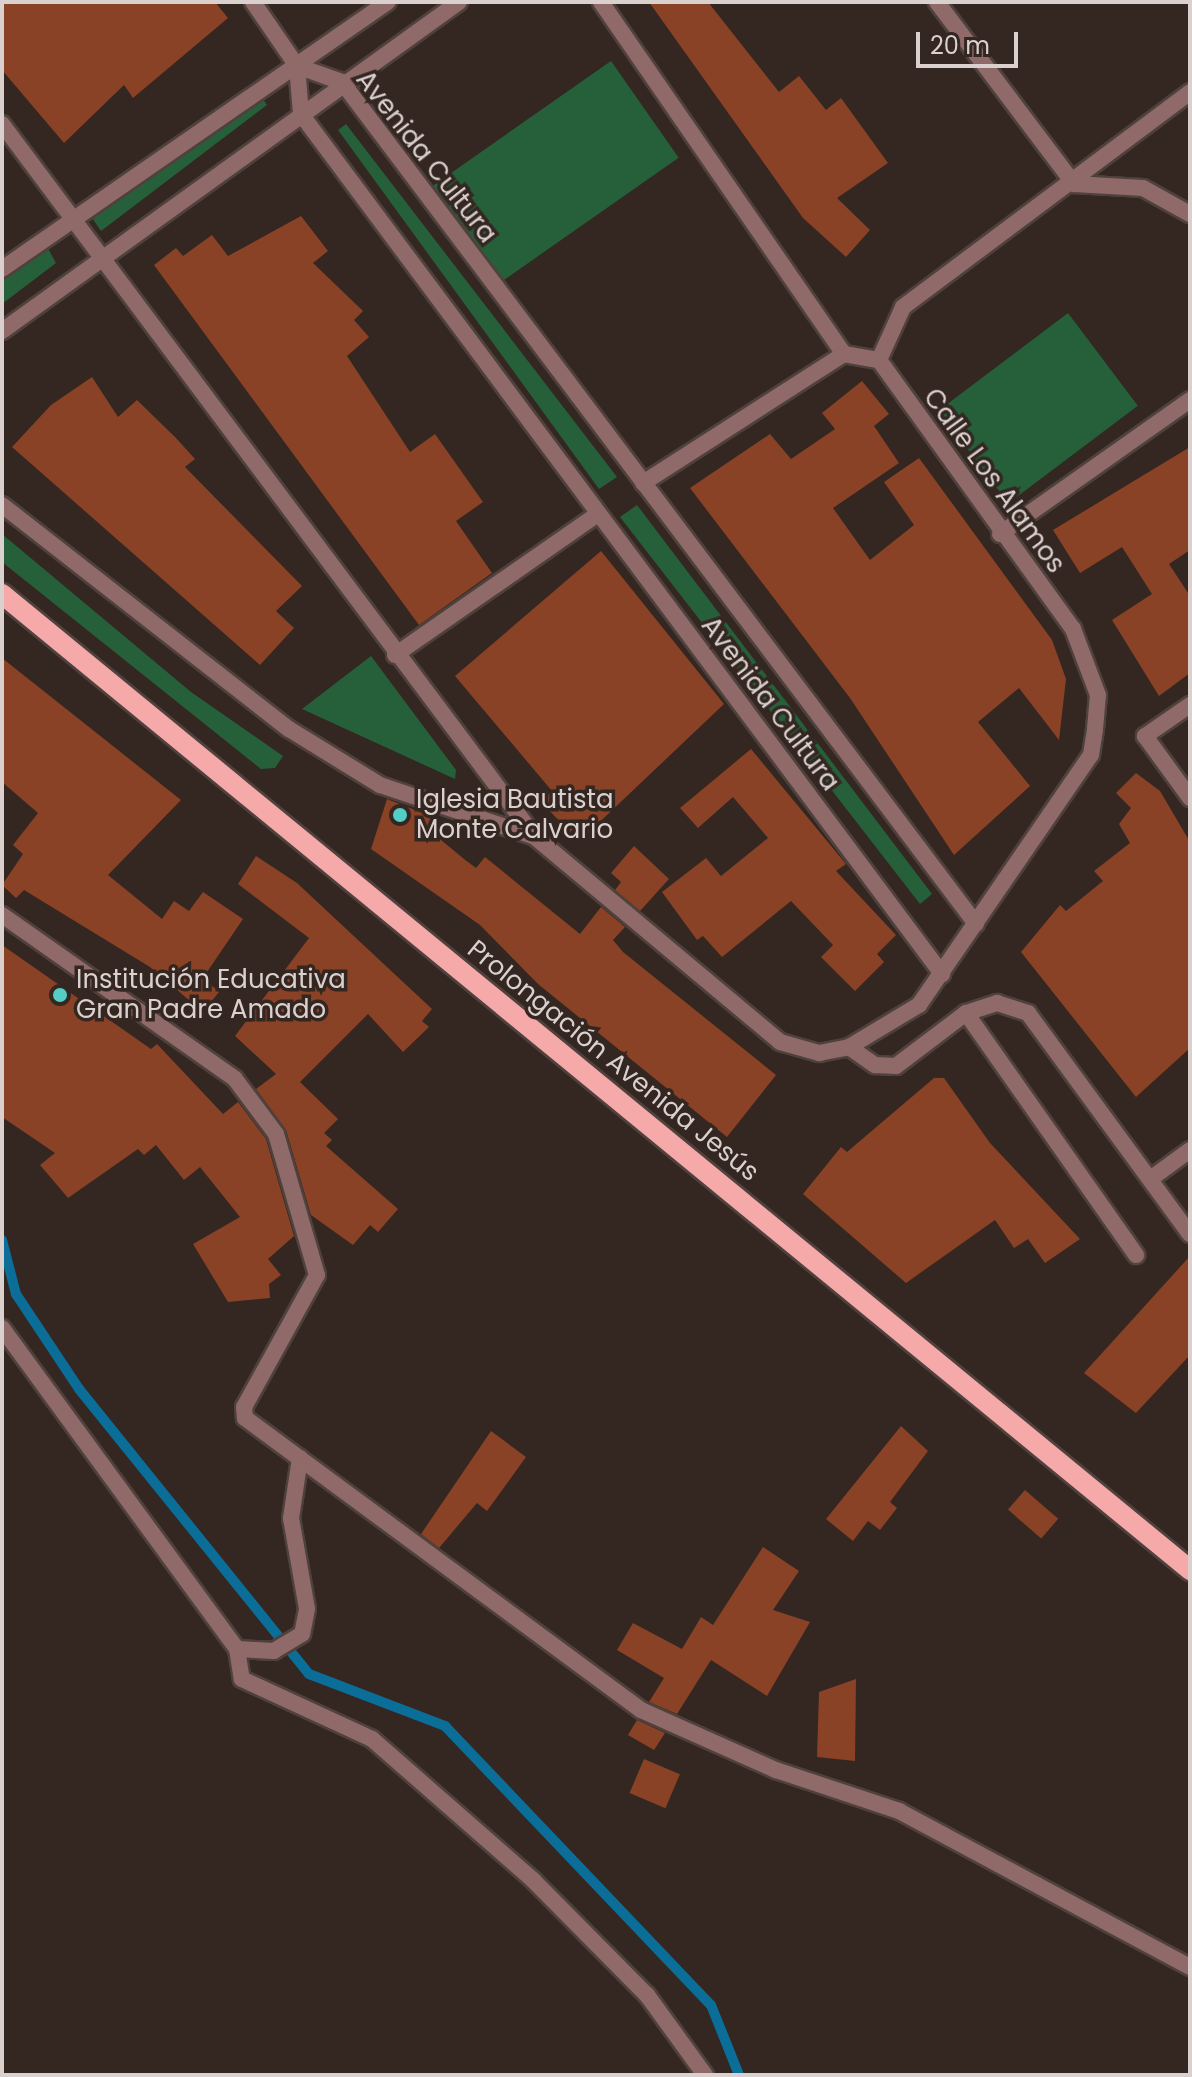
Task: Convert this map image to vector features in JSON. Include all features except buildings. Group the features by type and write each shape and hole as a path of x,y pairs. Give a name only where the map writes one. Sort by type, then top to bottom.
{"main road":[{"name":"Prolongación Avenida Jesús","path":"2,594 1190,1570"}],"street":[{"path":"253,2 297,66 301,114"},
{"path":"2,269 387,2"},
{"path":"2,331 101,262 342,82 459,2"},
{"path":"601,2 844,354"},
{"path":"937,2 1074,184 1143,188 1190,215"},
{"name":"Avenida Cultura","path":"297,66 342,82 976,924"},
{"path":"643,483 844,354 879,360 903,307 1074,184 1190,92"},
{"name":"Avenida Cultura","path":"301,114 942,974"},
{"path":"2,124 101,262 535,837 780,1042 819,1053 849,1047 875,1065 896,1066 966,1013 997,1003 1028,1013 1153,1177 1190,1234"},
{"name":"Calle Los Alamos","path":"849,1047 919,1005 942,974 1091,755 1098,695 1073,629 1000,534 879,360"},
{"path":"1000,534 1190,400"},
{"path":"2,505 198,664 315,745 380,785 535,837"},
{"path":"395,655 598,514"},
{"path":"1190,705 1145,736 1190,798"},
{"path":"2,915 235,1079 276,1134 317,1275 243,1413 641,1710 776,1770 899,1811 1190,1967"},
{"path":"966,1013 1136,1255"},
{"path":"1153,1177 1190,1150"},
{"path":"2,1328 237,1649 242,1679 372,1739 533,1880 647,1995 705,2075"},
{"path":"237,1649 274,1651 302,1634 307,1609 291,1518 300,1458"}],"green space":[{"path":"611,61 679,158 501,282 433,185"},
{"path":"256,89 267,105 101,231 88,212"},
{"path":"346,124 617,477 599,489 338,130"},
{"path":"45,243 56,263 2,304 2,277"},
{"path":"1068,313 1138,406 1008,503 939,410"},
{"path":"637,505 932,894 920,904 620,517"},
{"path":"2,534 191,692 283,756 275,768 261,769 2,562"},
{"path":"371,656 456,770 455,779 302,709"}],"waterway":[{"path":"2,1240 16,1294 79,1389 309,1674 445,1726 711,2005 739,2075"}],"place":[{"name":"Iglesia Bautista Monte Calvario","path":"400,815"},
{"name":"Institución Educativa Gran Padre Amado","path":"60,995"}]}
